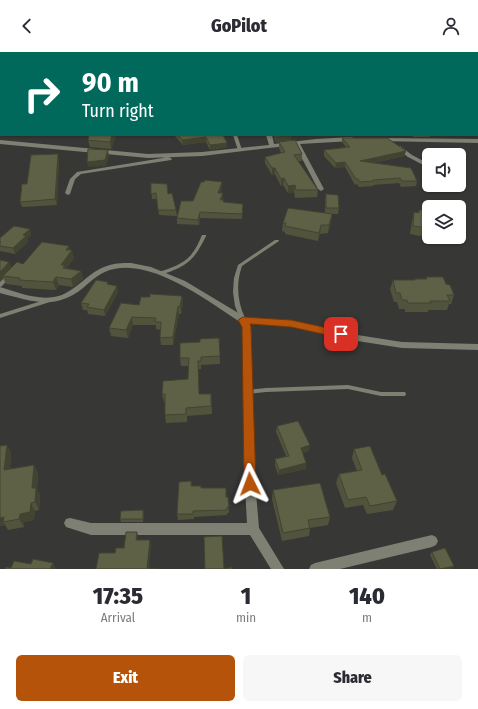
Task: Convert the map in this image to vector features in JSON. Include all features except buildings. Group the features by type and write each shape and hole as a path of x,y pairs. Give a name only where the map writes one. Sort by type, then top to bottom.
{"street":[{"path":"269,136 272,146"},
{"path":"385,136 389,140"},
{"path":"68,193 74,175 79,173 202,154 334,139 361,140"},
{"path":"375,140 478,141"},
{"path":"397,141 396,144 398,148 422,162"},
{"path":"0,142 135,155 202,154"},
{"path":"297,144 321,189"},
{"path":"0,290 51,300 66,295 93,276 110,267 124,265 161,273 194,288 243,320 247,327 249,469 253,529 278,569"},
{"path":"243,320 291,324 351,337 402,345 478,347"},
{"path":"70,523 91,529 253,529"},
{"path":"315,569 432,541"}],"lane":[{"path":"235,136 240,150"},
{"path":"161,273 184,264 191,258 204,236"},
{"path":"243,320 238,311 236,282 240,265 277,241"},
{"path":"0,285 14,271"},
{"path":"0,316 51,300"},
{"path":"248,392 348,387 381,394 403,394"}],"route":[{"path":"250,484 247,327 243,320 291,324 341,334"}]}
